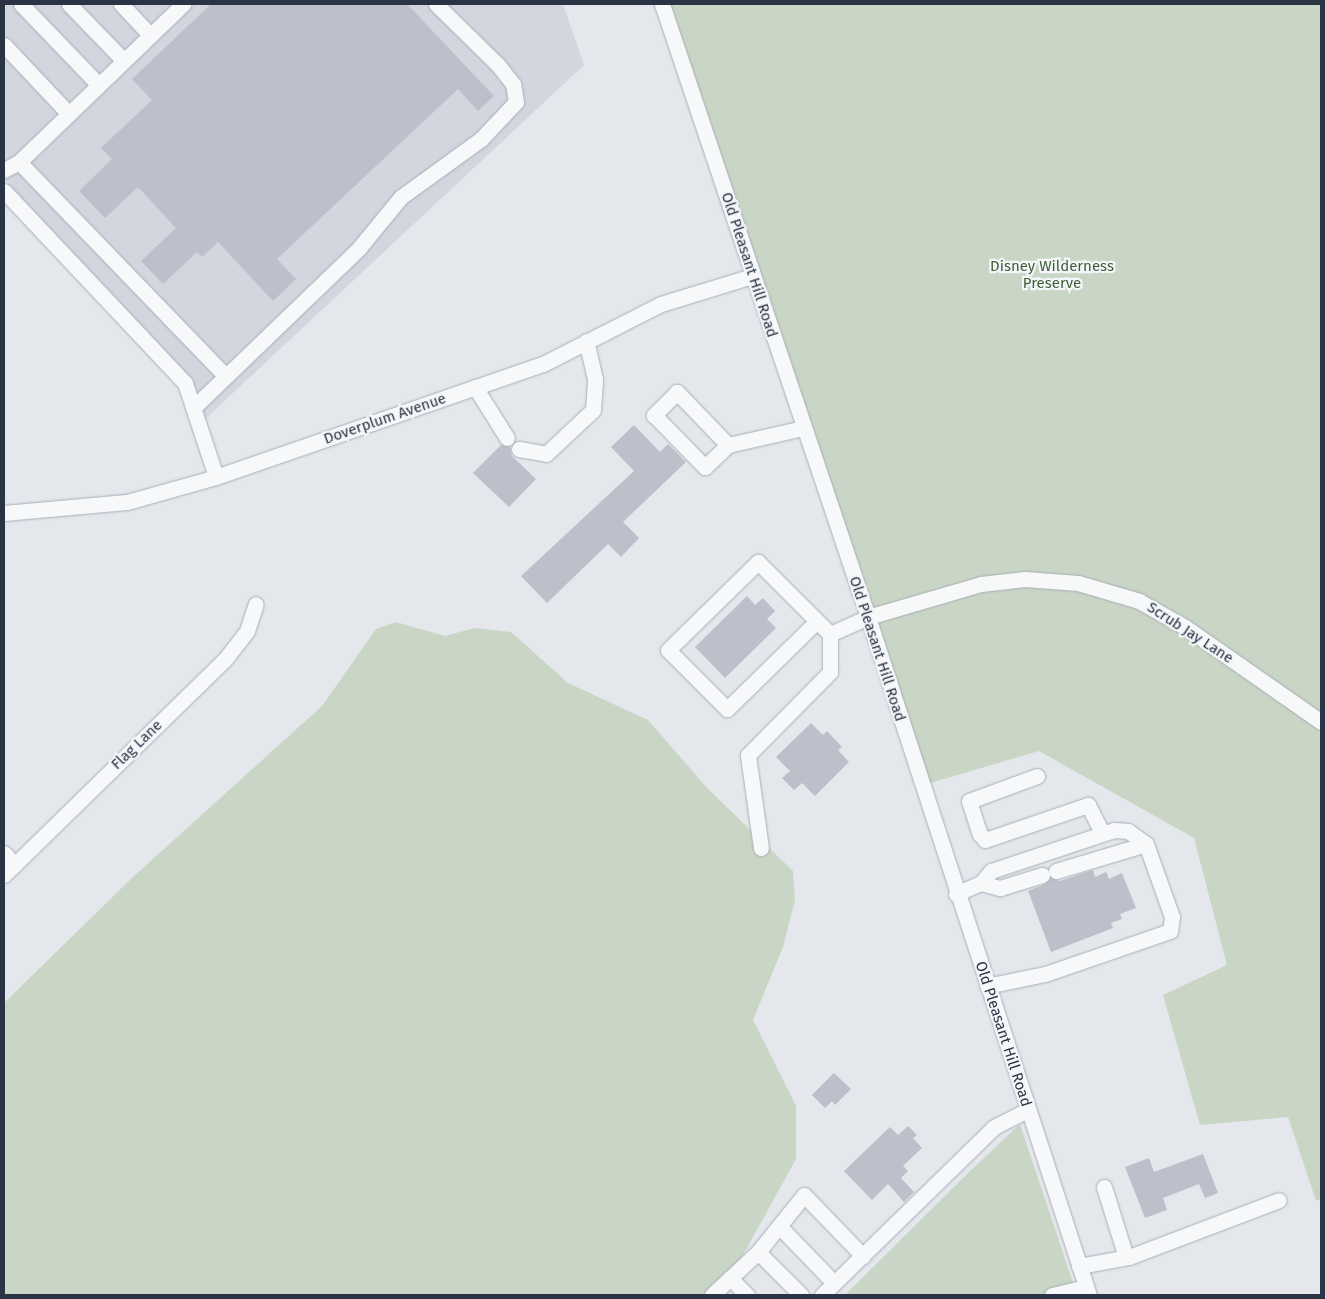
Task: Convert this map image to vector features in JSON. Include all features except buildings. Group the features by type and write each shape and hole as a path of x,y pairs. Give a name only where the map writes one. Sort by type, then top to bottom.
{"street":[{"path":"21,4 99,85"},
{"path":"70,4 124,61"},
{"path":"121,4 150,35"},
{"path":"193,408 225,375 359,248 401,197 482,139 516,102 513,84 498,65 436,4"},
{"name":"Old Pleasant Hill Road","path":"662,4 868,617 956,894 1087,1291"},
{"path":"4,170 19,162 124,61 177,6"},
{"path":"4,44 69,114"},
{"path":"19,162 225,375"},
{"path":"4,190 185,384 216,477"},
{"name":"Doverplum Avenue","path":"4,513 127,502 216,477 543,364 661,304 752,276"},
{"path":"519,449 546,454 593,410 595,379 586,342"},
{"path":"475,387 507,438"},
{"path":"728,445 677,392 654,415 705,467 728,445 803,428"},
{"path":"761,848 748,755 830,672 830,634 817,621 758,562 668,650 727,709 817,621"},
{"name":"Scrub Jay Lane","path":"830,634 868,617 981,584 1024,579 1078,583 1139,601 1186,627 1321,722"},
{"name":"Flag Lane","path":"4,875 226,658 247,631 256,604"},
{"path":"1037,776 969,801 980,834 985,840 1088,805 1102,834"},
{"path":"956,894 982,882 991,871 1102,834 1128,831 1146,844 1172,918 1170,931 1045,974 987,986"},
{"path":"982,882 1000,888 1146,844"},
{"path":"4,853 15,864"},
{"path":"822,1295 994,1128 1028,1110"},
{"path":"1104,1187 1126,1257"},
{"path":"712,1295 758,1252 804,1195 863,1256"},
{"path":"1079,1266 1126,1257 1279,1200"},
{"path":"779,1226 834,1283"},
{"path":"758,1252 801,1295"},
{"path":"730,1278 747,1295"},
{"path":"1052,1295 1087,1291"}],"shaded area":[{"path":"4,4 563,4 584,65 204,420 192,382 4,179"}],"green space":[{"name":"Disney Wilderness Preserve","path":"670,4 1321,4 1321,1199 1316,1201 1288,1117 1200,1125 1163,995 1227,965 1194,838 1039,751 927,784 873,608"},
{"path":"396,622 445,636 475,628 511,632 568,683 648,720 707,788 793,871 795,900 783,947 753,1020 796,1106 796,1159 732,1275 711,1295 4,1295 4,1003 134,876 322,706 376,629"},
{"path":"1020,1124 1077,1295 845,1295 969,1172"}]}
